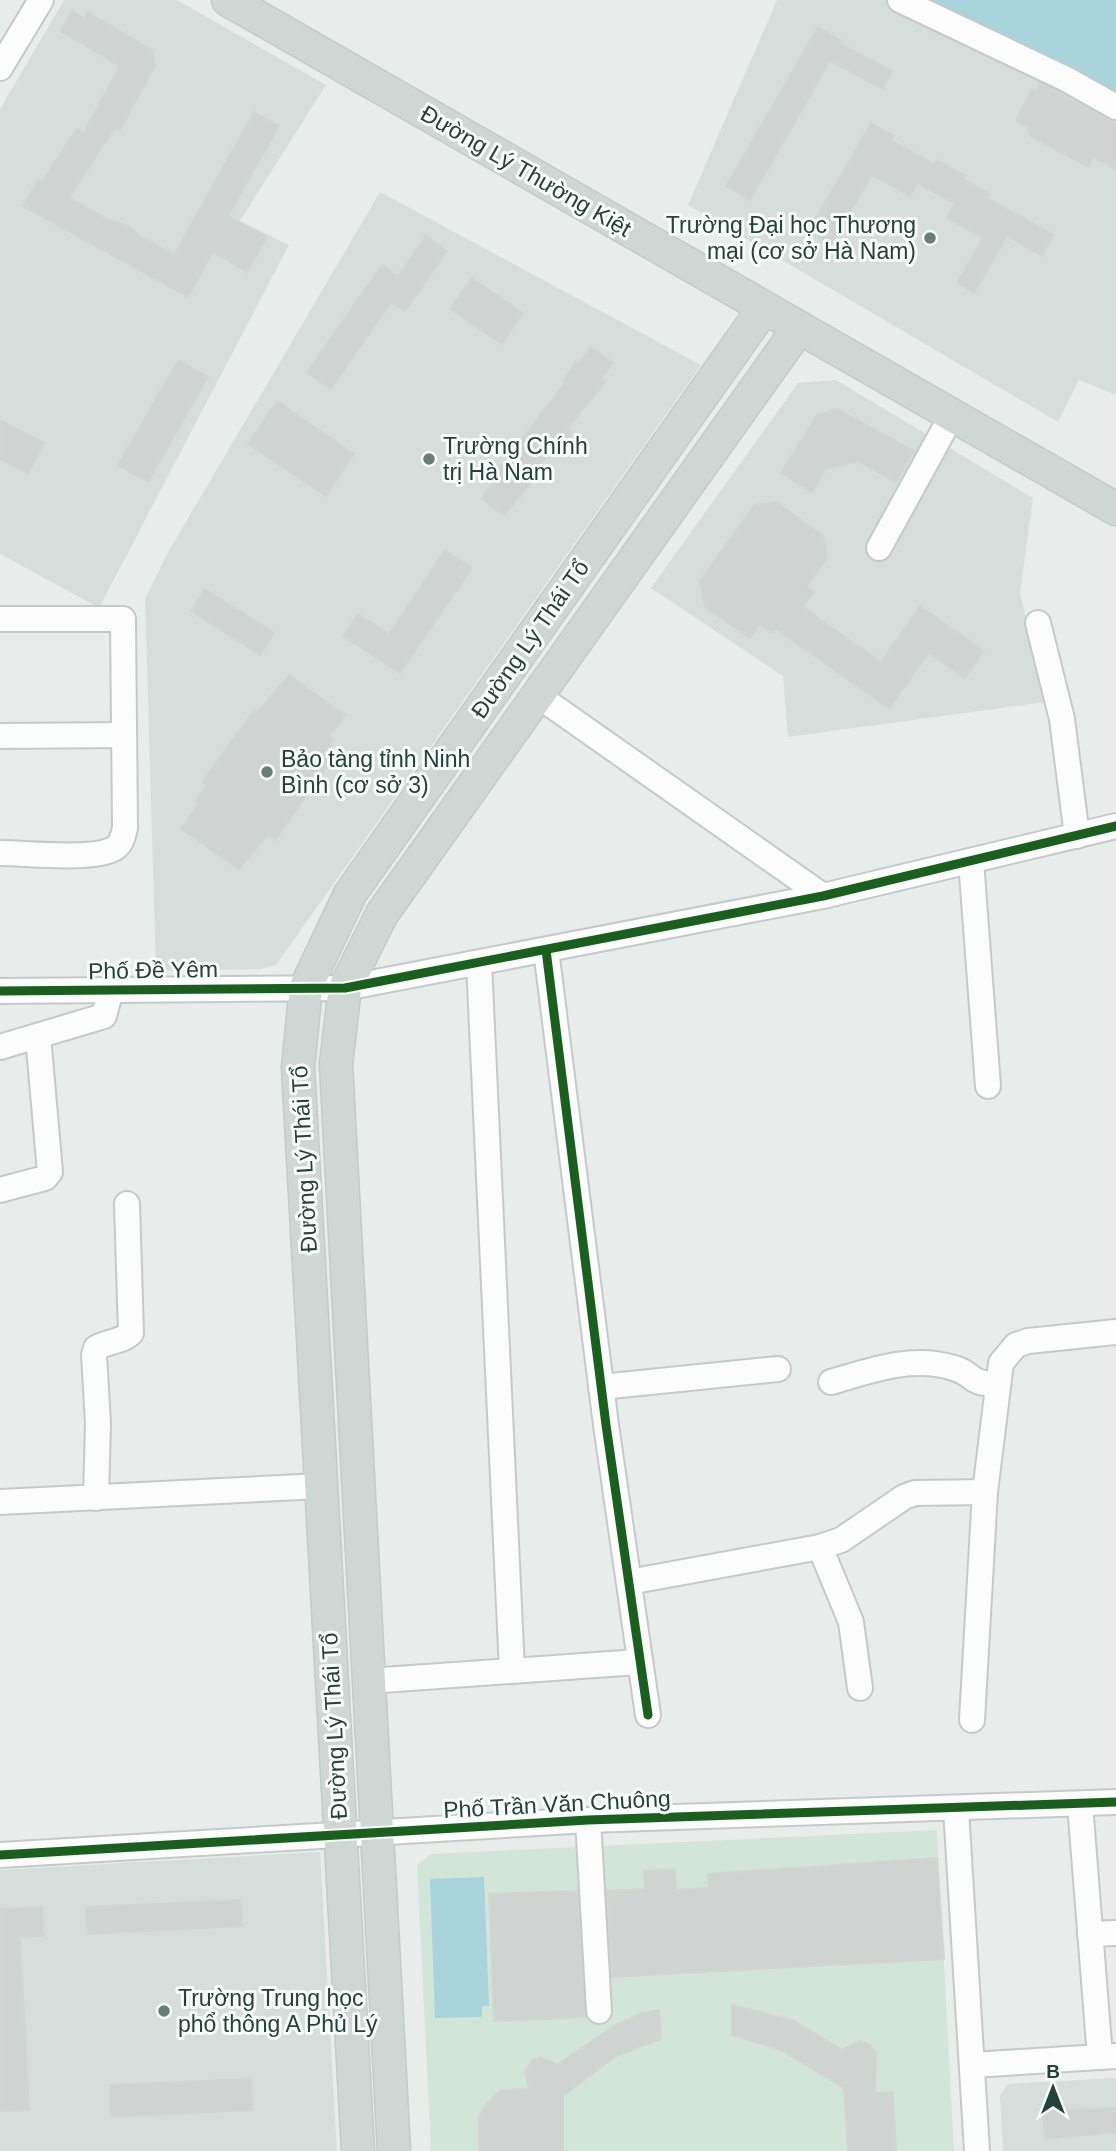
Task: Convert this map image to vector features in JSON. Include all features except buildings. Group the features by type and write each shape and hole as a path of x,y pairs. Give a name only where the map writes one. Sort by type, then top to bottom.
{"main road":[{"name":"Đường Lý Thường Kiệt","path":"228,0 1116,509"},
{"name":"Đường Lý Thái Tổ","path":"358,2151 298,1067 306,987 350,894 764,308"},
{"name":"Đường Lý Thái Tổ","path":"394,2151 336,1064 345,988 382,914 799,328"}],"street":[{"path":"0,68 41,0"},
{"path":"900,0 1066,79 1116,107"},
{"path":"879,548 952,415"},
{"path":"0,619 123,619 125,828 121,842 114,849 97,853 0,853"},
{"path":"1038,623 1062,719 1077,836"},
{"path":"537,695 823,897"},
{"path":"0,736 124,735"},
{"name":"Phố Đề Yêm","path":"0,991 345,988 823,897 1116,826"},
{"path":"971,861 988,1086"},
{"path":"546,950 601,1387 638,1662 648,1715"},
{"path":"479,963 512,1671"},
{"path":"0,1047 104,1016 111,990"},
{"path":"0,1190 45,1178 50,1172 38,1036"},
{"path":"96,1498 98,1423 94,1355 96,1348 126,1338 131,1333 127,1204"},
{"path":"972,1720 985,1492 1001,1363 1016,1345 1116,1332"},
{"path":"831,1382 902,1362 953,1368 980,1384 998,1384"},
{"path":"601,1387 778,1369"},
{"path":"0,1502 321,1486"},
{"path":"629,1582 820,1547 841,1540 904,1497 915,1493 985,1492"},
{"path":"820,1547 852,1622 860,1688"},
{"path":"369,1681 638,1662"},
{"name":"Phố Trần Văn Chuông","path":"0,1855 587,1820 956,1810 1116,1802"},
{"path":"973,2065 1108,2056 1090,1934 1080,1804"},
{"path":"956,1810 977,2151"},
{"path":"587,1820 599,2011"},
{"path":"1090,1934 1116,1933"}],"shaded area":[{"path":"64,0 177,0 326,85 240,221 289,245 99,608 0,554 0,109"},
{"name":"Trường Đại học Thương mại (cơ sở Hà Nam)","path":"777,0 921,0 1116,95 1116,395 1079,380 1058,422 688,205"},
{"name":"Trường Chính trị Hà Nam","path":"380,192 701,365 276,965 260,969 156,971 145,599 167,554"},
{"path":"836,380 1033,498 1020,593 1046,702 788,737 783,676 651,588 798,383"},
{"name":"Trường Trung học phổ thông A Phủ Lý","path":"320,1852 337,2151 0,2151 0,1870"},
{"path":"1116,2078 1116,2151 1003,2151 1000,2096 1008,2084"}],"green space":[{"path":"937,1830 954,2151 431,2151 417,1865 431,1854"}],"water":[{"path":"921,0 1116,0 1116,95"},
{"path":"484,1877 489,2006 482,2006 482,2017 435,2018 430,1879"}],"cycle path":[{"path":"0,991 345,988 823,896 1116,826"},
{"path":"546,950 606,1425 648,1715"},
{"path":"0,1855 588,1820 1116,1802"}],"place":[{"name":"Trường Đại học Thương mại (cơ sở Hà Nam)","path":"930,238"},
{"name":"Trường Chính trị Hà Nam","path":"429,459"},
{"name":"Bảo tàng tỉnh Ninh Bình (cơ sở 3)","path":"267,772"},
{"name":"Trường Trung học phổ thông A Phủ Lý","path":"164,2011"}]}
